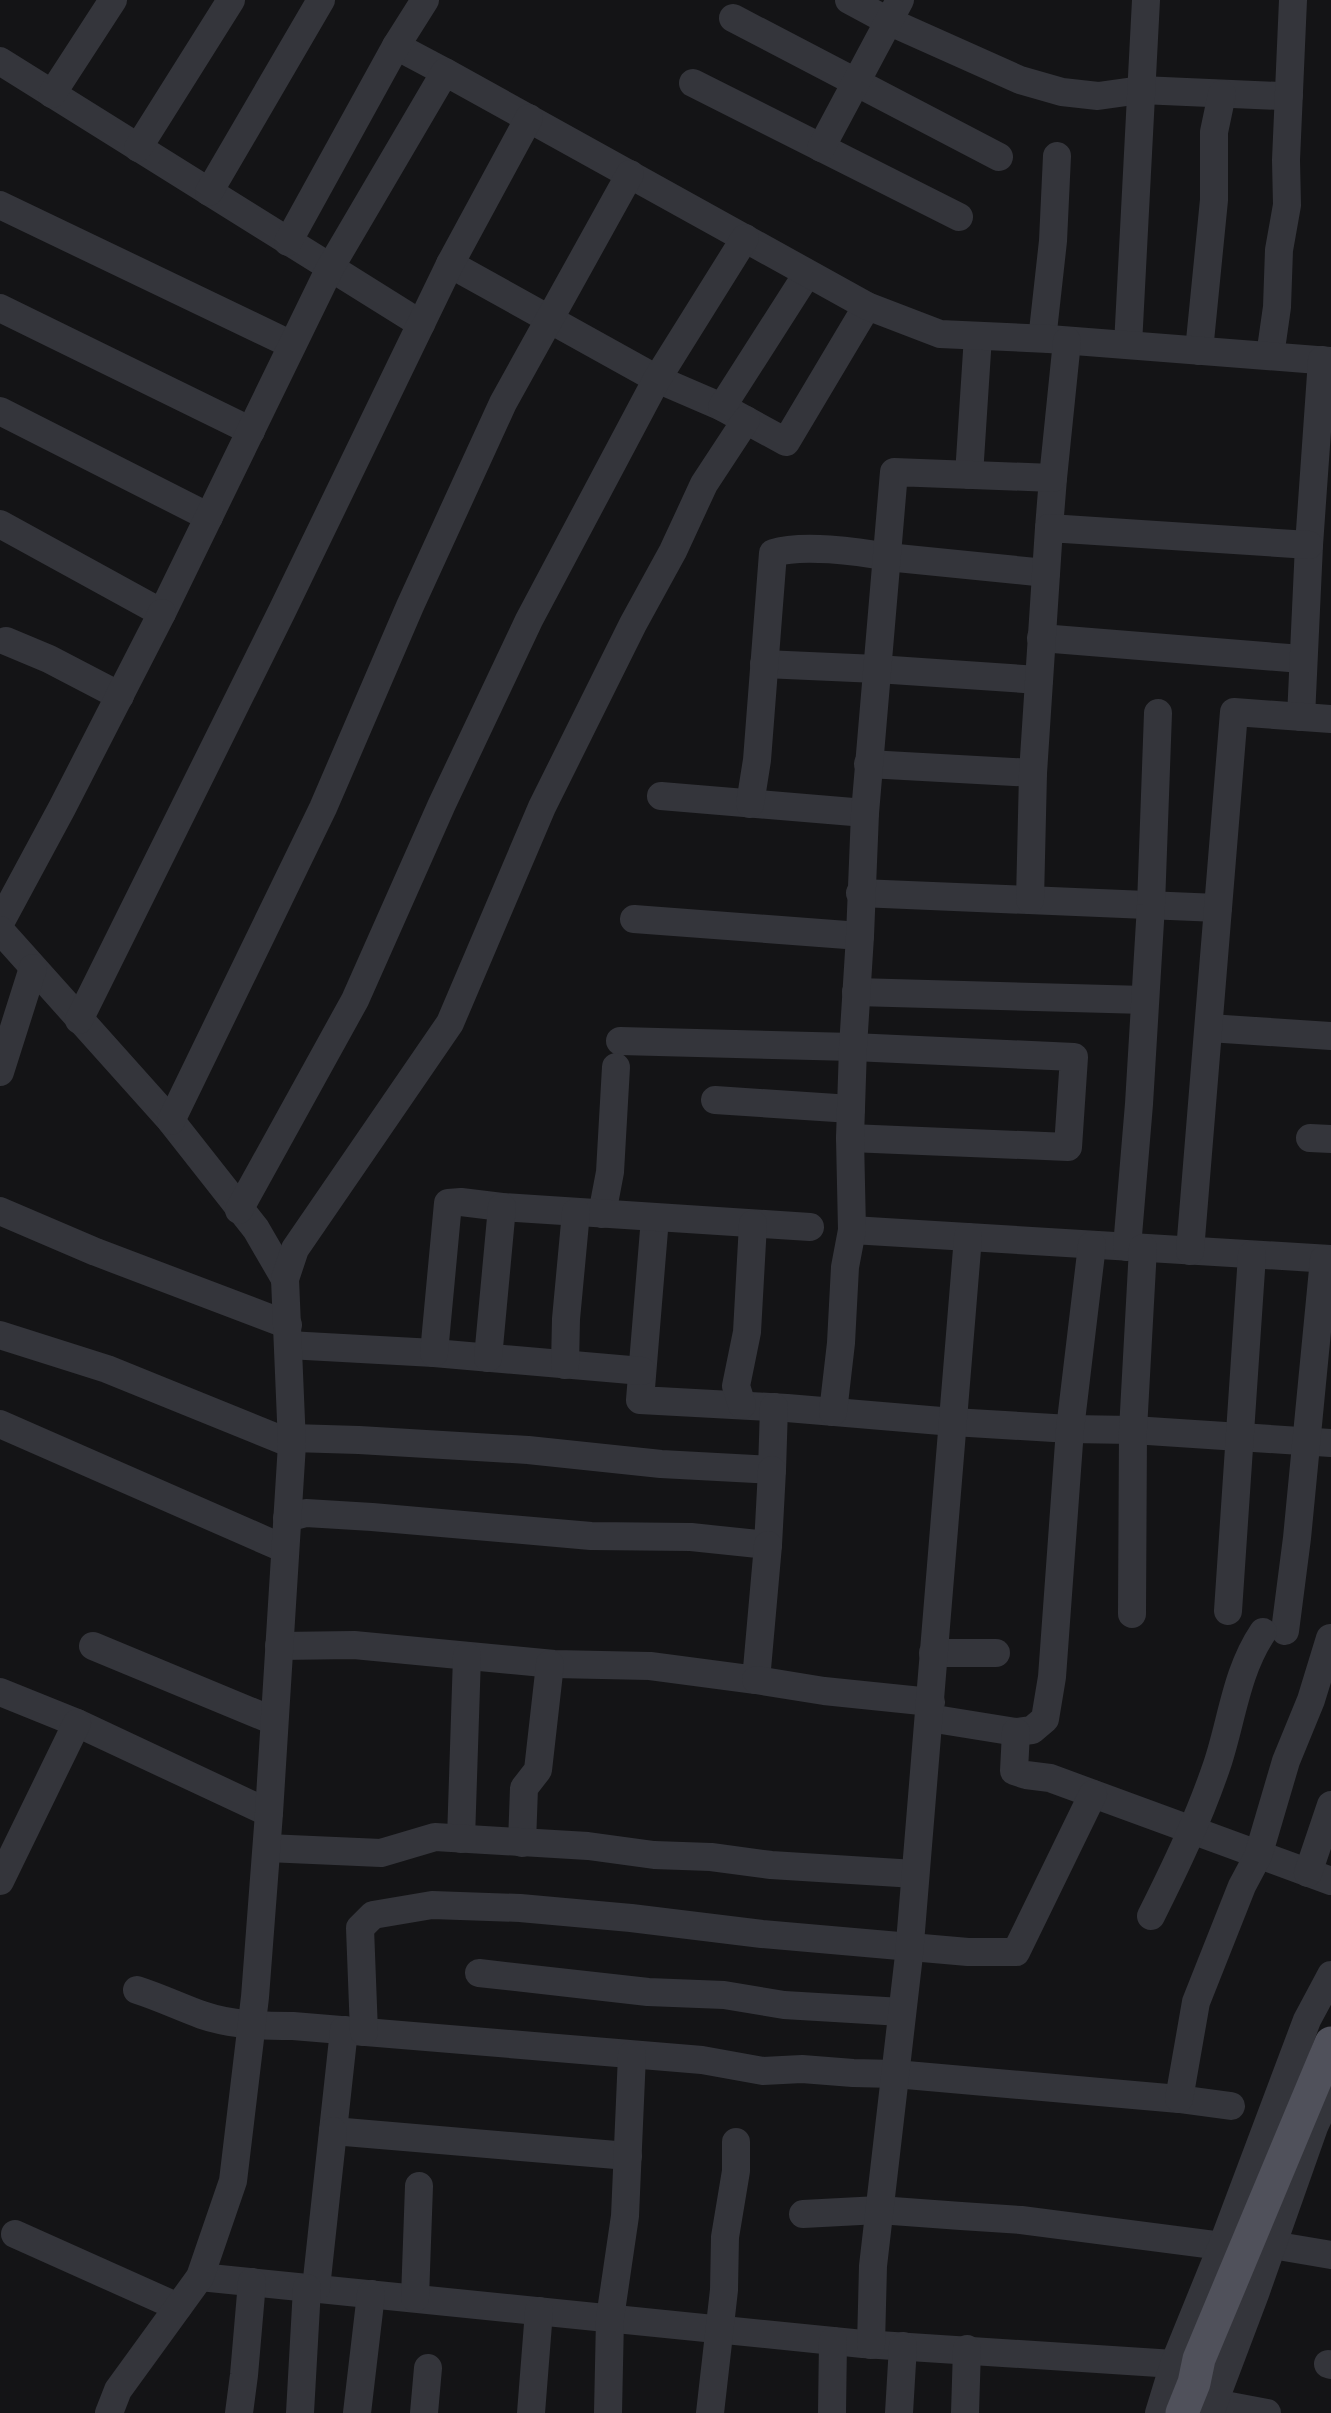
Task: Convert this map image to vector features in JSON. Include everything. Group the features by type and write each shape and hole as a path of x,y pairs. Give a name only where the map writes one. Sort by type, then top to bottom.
{"main road":[{"path":"1182,2413 1194,2383 1199,2359 1331,2043"}],"street":[{"path":"52,94 113,0"},
{"path":"138,148 231,0"},
{"path":"209,192 321,0"},
{"path":"288,242 396,46 425,0"},
{"path":"849,0 894,10 1020,80 1062,92 1098,96 1141,90 1222,94 1289,94"},
{"path":"1128,345 1146,0"},
{"path":"1270,356 1277,308 1279,250 1287,205 1286,160 1293,0"},
{"path":"821,148 894,10"},
{"path":"733,18 999,157"},
{"path":"396,46 867,306 940,334 1058,340 1326,360 1309,545 1301,717"},
{"path":"0,61 421,324"},
{"path":"0,922 162,613 330,268 445,72"},
{"path":"693,83 959,218"},
{"path":"1199,351 1214,200 1214,132 1222,94"},
{"path":"79,1020 282,611 450,264 529,118"},
{"path":"1057,156 1053,241 1043,331 1058,340"},
{"path":"171,1121 323,808 410,606 503,403 630,174"},
{"path":"0,206 292,345"},
{"path":"239,1210 355,1000 529,620 657,379 745,238"},
{"path":"450,264 657,379 734,414 786,442 867,306"},
{"path":"109,2413 118,2390 200,2277 233,2181 252,2026 270,1813 292,1441 285,1279 295,1249 450,1023 542,807 633,624 673,551 734,414 807,274"},
{"path":"0,308 250,431"},
{"path":"969,475 978,336"},
{"path":"1030,900 1033,773 1053,478 1058,340"},
{"path":"0,411 209,517"},
{"path":"833,1412 841,1343 845,1267 852,1230 850,1138 860,893 868,764 894,472 1053,478"},
{"path":"0,524 162,613"},
{"path":"1049,528 1309,545"},
{"path":"750,804 757,759 773,553 789,548 1046,573"},
{"path":"1041,638 1302,659"},
{"path":"6,641 49,659 120,696"},
{"path":"764,664 1039,680"},
{"path":"1190,1251 1234,712 1331,719"},
{"path":"1132,1614 1135,1247 1158,713"},
{"path":"868,764 1033,773"},
{"path":"661,796 865,813"},
{"path":"860,893 1218,908"},
{"path":"634,919 860,936"},
{"path":"0,930 171,1121 256,1229 285,1279"},
{"path":"0,1072 33,969"},
{"path":"856,992 1145,1000"},
{"path":"1209,1028 1331,1036"},
{"path":"565,1365 566,1319 589,1213 610,1172 618,1054 853,1047 1074,1057 1068,1147 850,1138"},
{"path":"716,1100 851,1109"},
{"path":"434,1353 448,1203 461,1202 655,1218 810,1227"},
{"path":"488,1358 502,1207"},
{"path":"0,1211 288,1335 434,1353 642,1371"},
{"path":"655,1218 640,1400 774,1407 953,1422 1133,1430 1319,1442"},
{"path":"742,1405 736,1386 747,1332 753,1224"},
{"path":"852,1230 1327,1259 1319,1442 1274,1631 1252,1648 1236,1691 1218,1762 1193,1832 1151,1916"},
{"path":"872,2345 873,2266 909,1946 968,1237"},
{"path":"279,1646 354,1645 549,1664 650,1666 756,1680 930,1710 1016,1732 1032,1730 1045,1719 1052,1677 1070,1429 1092,1245"},
{"path":"1228,1611 1252,1255"},
{"path":"0,1335 107,1369 292,1441 359,1440 528,1450 660,1464 772,1470"},
{"path":"756,1680 768,1545 774,1407"},
{"path":"0,1424 285,1550"},
{"path":"287,1518 306,1513 591,1536 691,1537 768,1545"},
{"path":"1179,2100 1196,2002 1242,1886 1258,1856 1286,1761 1311,1700 1330,1638"},
{"path":"93,1646 274,1721"},
{"path":"933,1653 996,1653"},
{"path":"461,1839 467,1656"},
{"path":"522,1843 524,1788 538,1770 549,1664"},
{"path":"0,1692 77,1723 270,1813"},
{"path":"0,1881 77,1723"},
{"path":"1016,1732 1014,1771 1050,1778 1319,1877 1331,1806"},
{"path":"300,2413 311,2288 333,2131 354,2031 360,1928 373,1915 432,1905 520,1908 631,1918 762,1934 968,1952 1016,1952 1093,1794"},
{"path":"267,1848 381,1854 435,1838 461,1839 588,1845 654,1855 711,1857 771,1865 915,1874"},
{"path":"479,1973 648,1992 724,1995 784,2005 902,2012"},
{"path":"1159,2413 1174,2364 1222,2246 1307,2020 1331,1975"},
{"path":"136,1990 170,2000 202,2015 252,2026 293,2026 702,2060 763,2071 802,2069 896,2074 1231,2106"},
{"path":"608,2413 610,2318 625,2216 632,2055"},
{"path":"1267,2413 1212,2408 1314,2127 1331,2089"},
{"path":"333,2131 627,2156"},
{"path":"710,2413 724,2290 725,2237 736,2171 736,2142"},
{"path":"415,2298 419,2186"},
{"path":"803,2214 879,2210 1021,2220 1222,2246"},
{"path":"15,2234 178,2307"},
{"path":"1272,2245 1331,2255"},
{"path":"200,2277 872,2345 967,2349 1174,2364"},
{"path":"239,2413 252,2282"},
{"path":"357,2413 371,2294"},
{"path":"531,2413 539,2311"},
{"path":"832,2413 833,2341"},
{"path":"899,2413 903,2346"},
{"path":"965,2413 967,2349"},
{"path":"424,2413 428,2368"}]}
